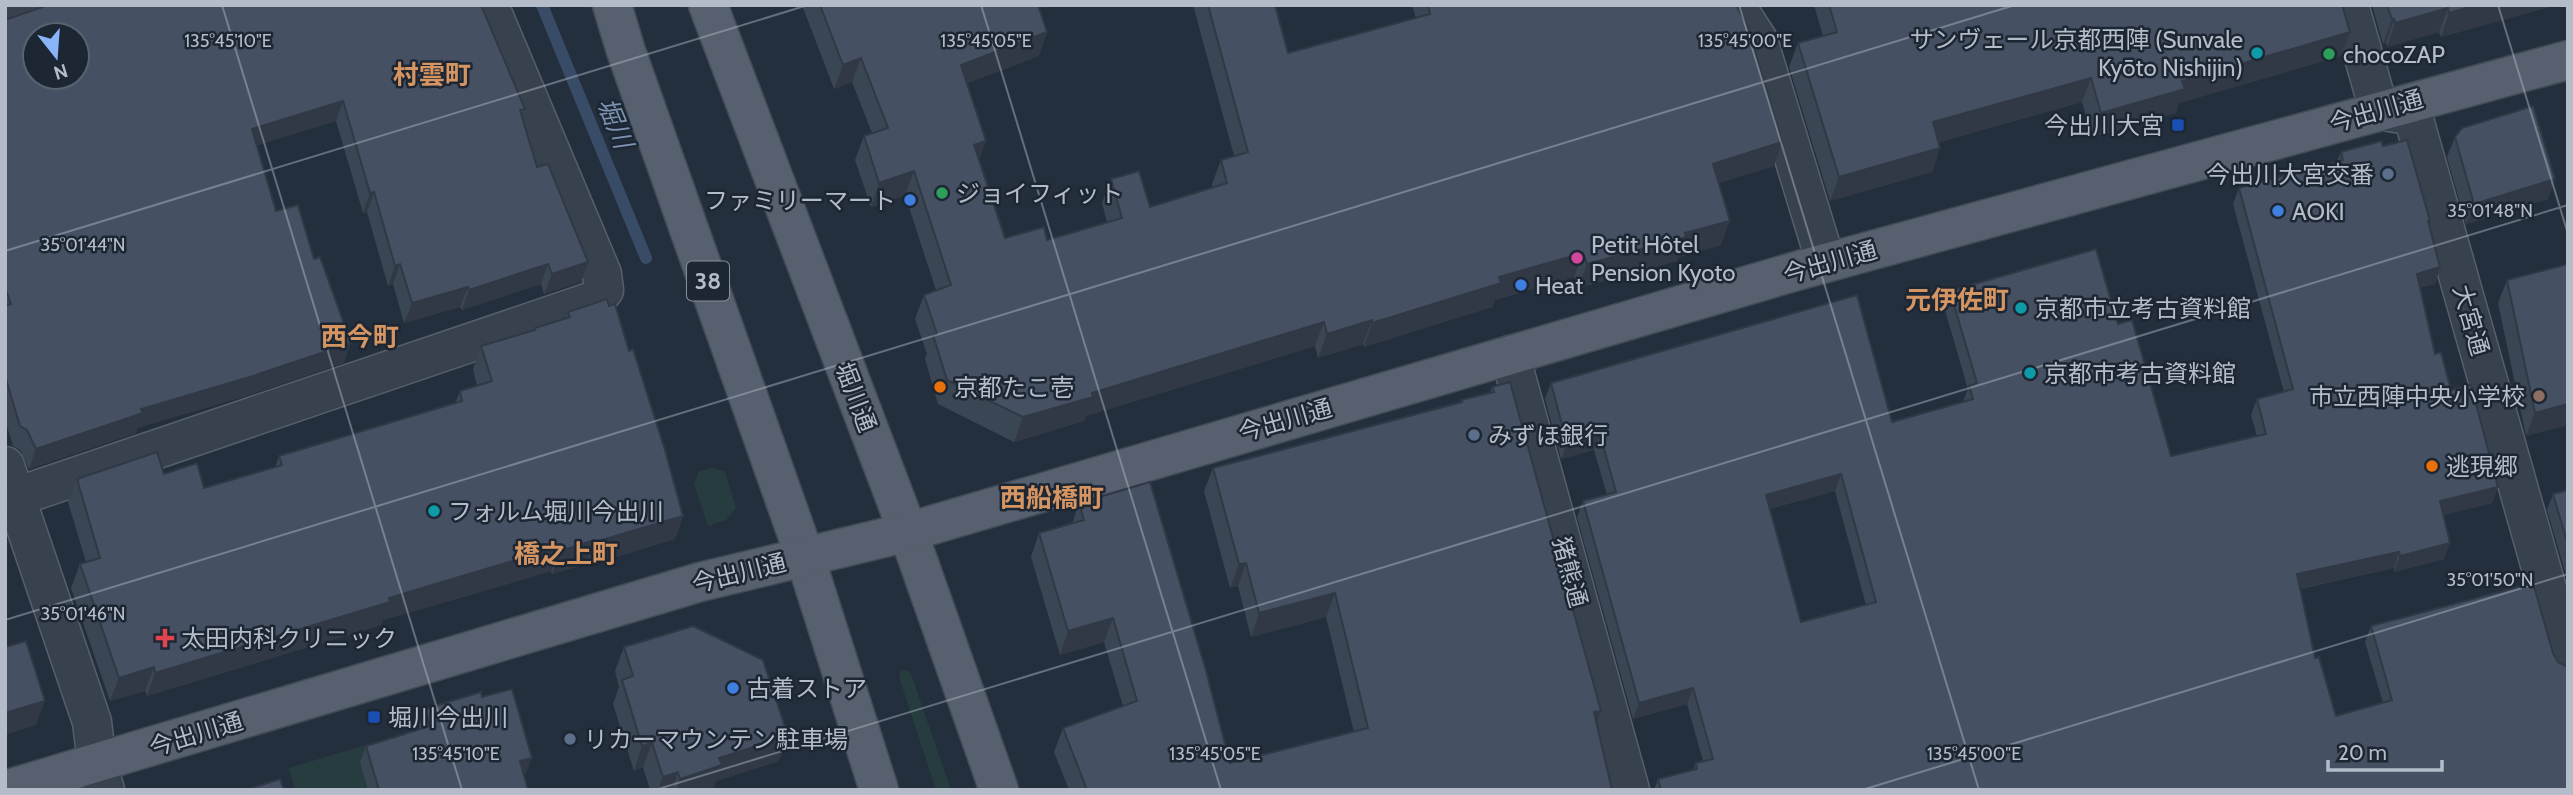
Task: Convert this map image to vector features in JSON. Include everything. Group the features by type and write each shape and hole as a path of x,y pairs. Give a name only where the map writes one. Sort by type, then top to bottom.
{"main road":[{"name":"38","path":"612,5 805,557 879,790"},
{"name":"堀川通","path":"708,5 908,532 999,790"},
{"name":"今出川通","path":"5,790 101,777 700,582 908,532 1826,263 2568,60"}],"street":[{"path":"5,12 22,5"},
{"path":"101,777 92,722 10,481 596,300 604,290 602,274 489,5"},
{"path":"2349,5 2379,110"},
{"path":"1745,20 1758,40 1826,263"},
{"name":"大宮通","path":"2379,110 2413,116 2568,663"},
{"name":"猪熊通","path":"1510,355 1630,790"}],"green space":[{"path":"712,468 725,471 736,508 726,520 708,526 694,484 699,471"},
{"path":"902,670 910,671 951,790 936,790 900,680 899,674"},
{"path":"412,731 430,790 295,790 289,768"}],"building":[{"path":"48,5 481,5 525,109 520,110 537,167 548,164 588,262 552,274 548,264 469,290 468,287 412,303 400,264 395,266 374,192 370,193 343,101 252,129 276,211 298,205 314,259 320,257 351,343 141,409 143,413 36,449 27,430 20,426 5,376 5,306 11,304 5,287 5,20"},
{"path":"820,5 1038,5 1047,32 961,65 986,141 974,145 1005,238 1044,227 1047,240 1122,218 1111,179 1139,171 1150,207 1227,183 1221,160 1248,152 1208,5 1275,5 1288,53 1430,14 1428,5 1736,5 1747,25 1782,142 1713,164 1730,221 1685,233 1686,237 1587,264 1583,253 1499,277 1501,283 1372,323 1372,320 1327,334 1324,322 1092,393 1093,397 1023,417 947,380 933,335 937,334 924,295 951,285 914,171 879,183 864,136 888,128 861,58 843,65"},
{"path":"1829,5 2342,5 2350,32 2182,81 2185,89 2101,113 2091,78 1933,122 1940,148 1839,177 1798,43 1837,32"},
{"path":"2387,5 2476,5 2449,13 2448,8 2395,23"},
{"path":"2533,106 2555,179 2474,204 2455,137 2462,128"},
{"path":"2407,140 2440,267 2417,274 2435,354 2441,352 2451,390 2471,385 2498,487 2440,501 2450,543 2400,556 2399,552 2297,574 2315,658 2319,657 2336,716 2392,700 2371,626 2533,583 2553,653 2558,662 2568,667 2568,790 1661,790 1658,779 1697,769 1696,763 1713,759 1693,688 1639,703 1583,501 1616,492 1600,434 1567,443 1551,383 1857,295 1892,422 1973,399 1969,386 1977,383 1950,291 2096,249 2118,324 2132,320 2171,456 2266,434 2257,399 2293,389 2239,188 2343,160 2341,152 2381,141 2383,146","holes":["1841,474 1876,602 1801,622 1766,495"]},
{"path":"2568,264 2568,404 2535,413 2507,280"},
{"path":"607,299 609,306 615,304 629,351 633,349 683,516 595,542 594,540 561,551 560,547 489,568 389,598 390,602 155,673 154,667 119,678 80,564 100,558 77,479 157,452 164,474 197,463 204,488 282,465 279,456 462,401 460,391 492,381 481,346 570,317 568,312"},
{"path":"1510,382 1601,711 1594,712 1612,790 1087,790 1063,728 1137,701 1113,618 1068,631 1039,533 1084,520 1079,503 1150,482 1205,667 1230,763 1368,728 1335,593 1259,613 1246,563 1239,564 1213,468 1462,402 1461,400 1494,392 1492,387"},
{"path":"2568,490 2568,545 2553,494"},
{"path":"693,626 763,660 788,736 719,758 722,765 680,779 678,772 663,777 652,743 642,746 622,680 633,676 624,647"},
{"path":"26,641 45,701 5,713 5,647"},
{"path":"512,689 532,758 520,761 528,790 379,790 366,746 430,726 425,709 481,692 482,697"},
{"path":"280,779 284,790 246,790"}],"waterway":[{"name":"堀川","path":"542,5 646,258"}],"place":[{"name":"サンヴェール京都西陣 (Sunvale Kyōto Nishijin)","path":"2257,53"},
{"name":"chocoZAP","path":"2329,54"},
{"name":"今出川大宮","path":"2178,125"},
{"name":"今出川大宮交番","path":"2388,174"},
{"name":"ジョイフィット","path":"942,193"},
{"name":"ファミリーマート","path":"910,200"},
{"name":"AOKI","path":"2278,211"},
{"name":"Petit Hôtel Pension Kyoto","path":"1577,258"},
{"name":"Heat","path":"1521,285"},
{"name":"京都市立考古資料館","path":"2021,308"},
{"name":"京都市考古資料館","path":"2030,373"},
{"name":"京都たこ壱","path":"940,387"},
{"name":"市立西陣中央小学校","path":"2539,396"},
{"name":"みずほ銀行","path":"1474,435"},
{"name":"逃現郷","path":"2432,466"},
{"name":"フォルム堀川今出川","path":"434,511"},
{"name":"太田内科クリニック","path":"165,638"},
{"name":"古着ストア","path":"733,688"},
{"name":"堀川今出川","path":"374,717"},
{"name":"リカーマウンテン駐車場","path":"570,739"}],"district":[{"name":"村雲町","path":"432,75"},
{"name":"元伊佐町","path":"1957,300"},
{"name":"西今町","path":"360,337"},
{"name":"西船橋町","path":"1052,498"},
{"name":"橋之上町","path":"566,554"}]}
